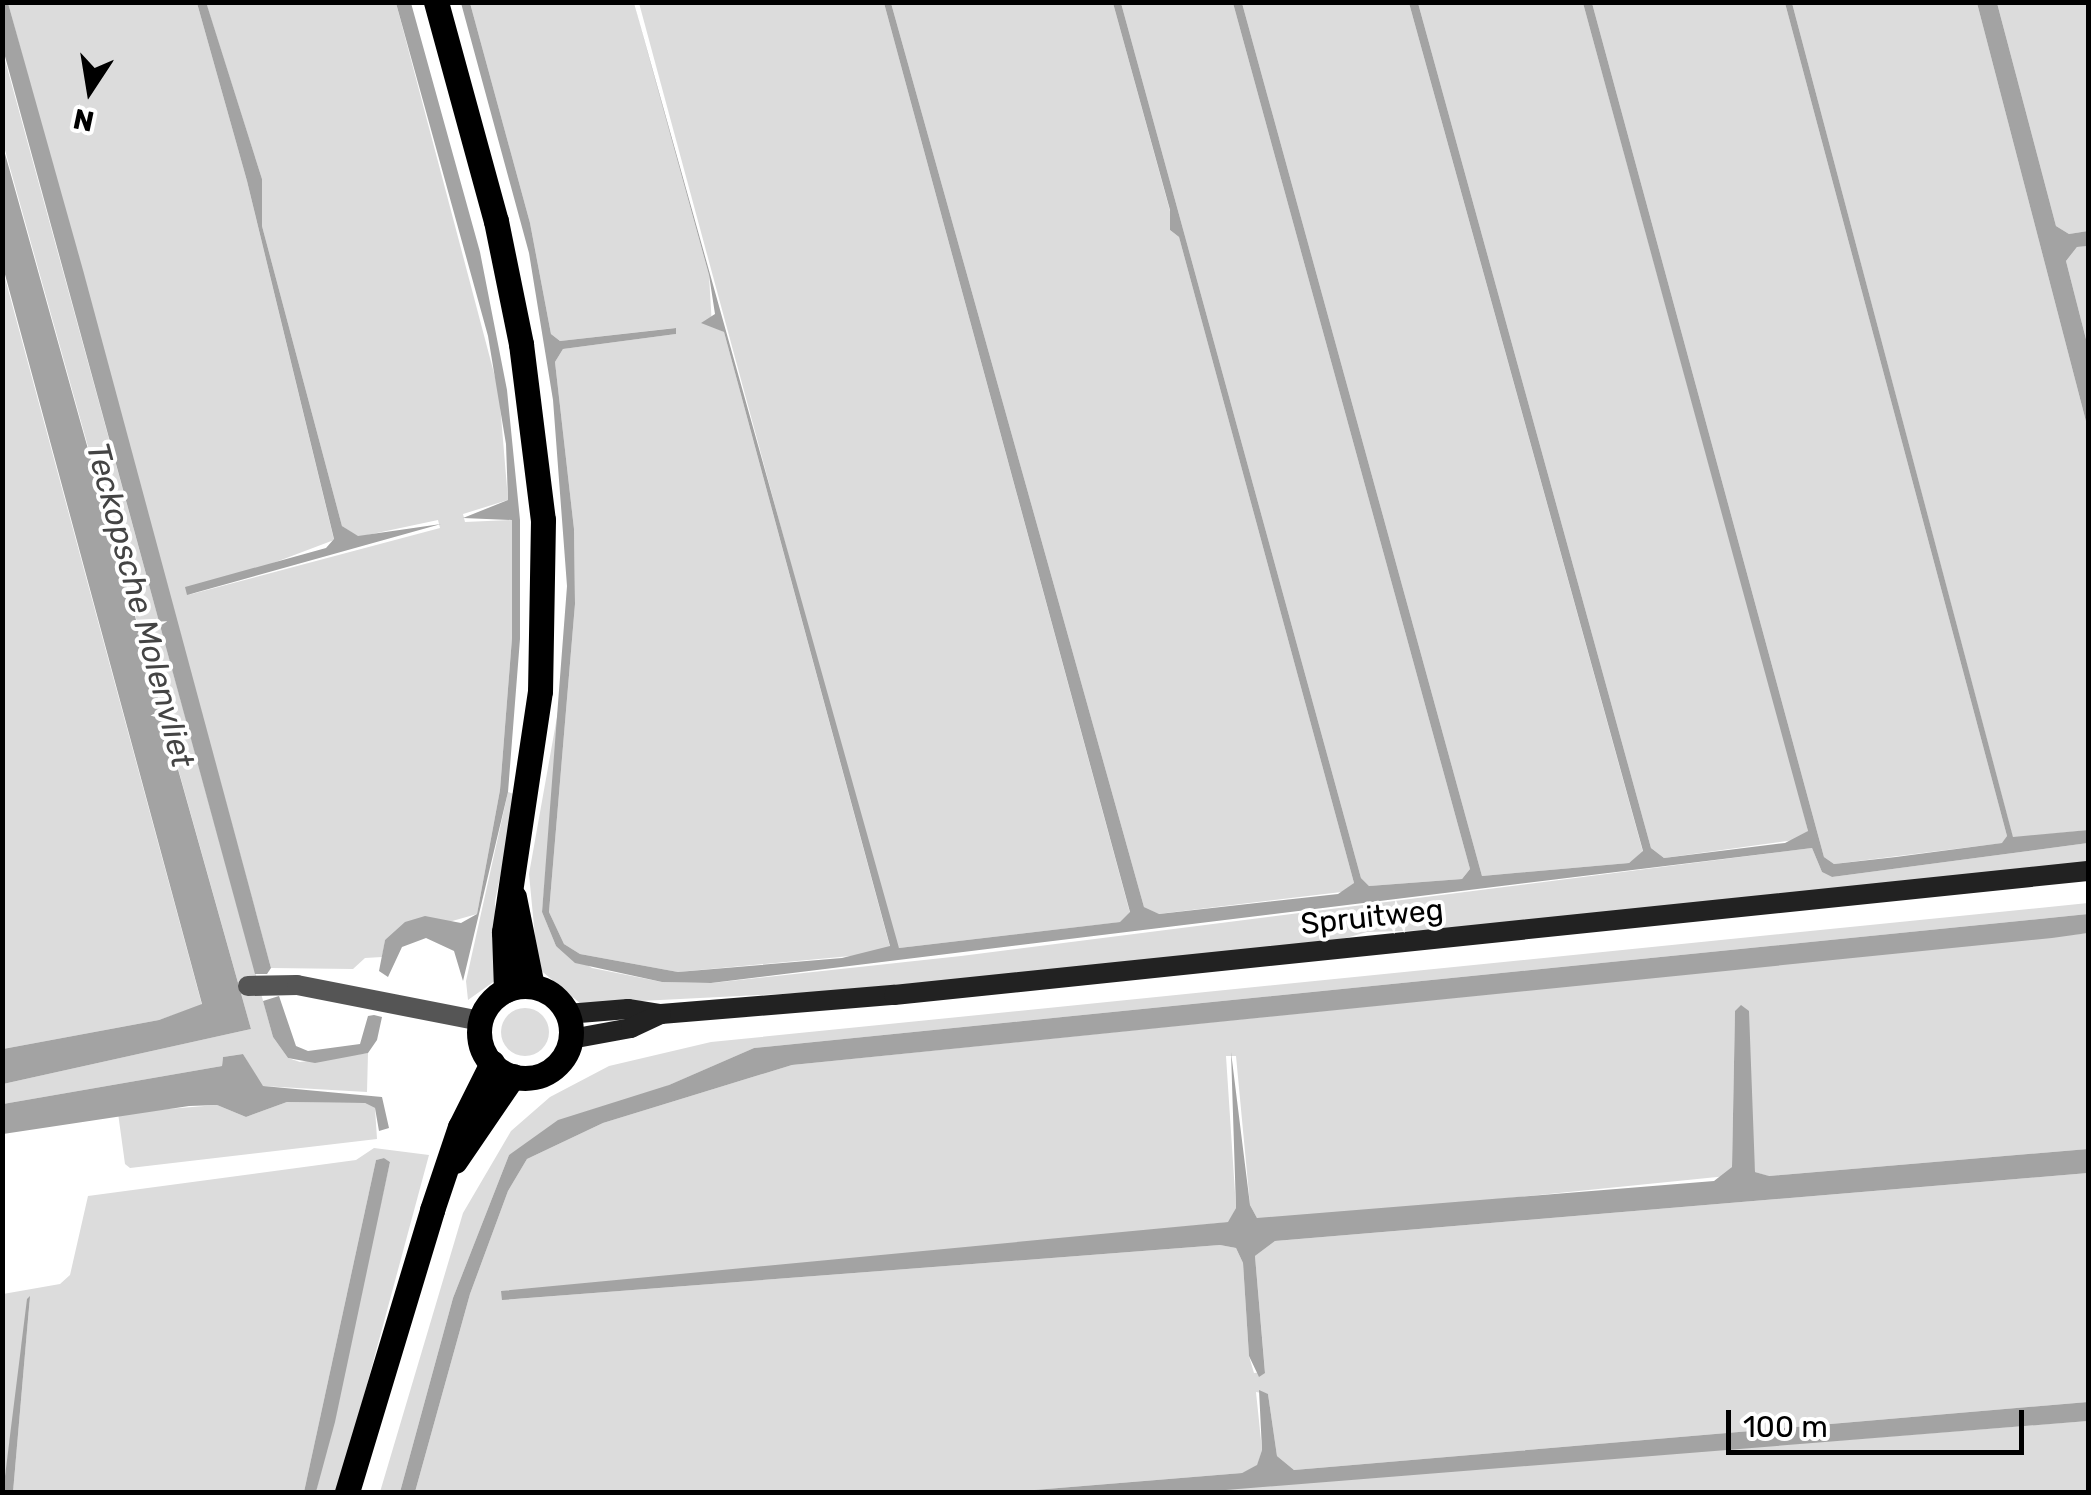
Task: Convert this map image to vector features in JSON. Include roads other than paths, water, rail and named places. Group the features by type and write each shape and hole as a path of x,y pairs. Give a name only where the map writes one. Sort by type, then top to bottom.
{"main road":[{"path":"436,2 499,238 529,395 543,520 540,691 514,897 504,932 506,990"},
{"name":"Spruitweg","path":"569,1026 2088,872"},
{"path":"514,897 532,986"},
{"path":"532,986 550,993 569,1026 551,1069 502,1069 480,1021 506,990 532,986"},
{"path":"348,1492 451,1165 502,1069"}],"street":[{"path":"248,986 297,985 480,1021"}],"water label":[{"name":"Teckopsche Molenvliet","path":"140,605"}]}
